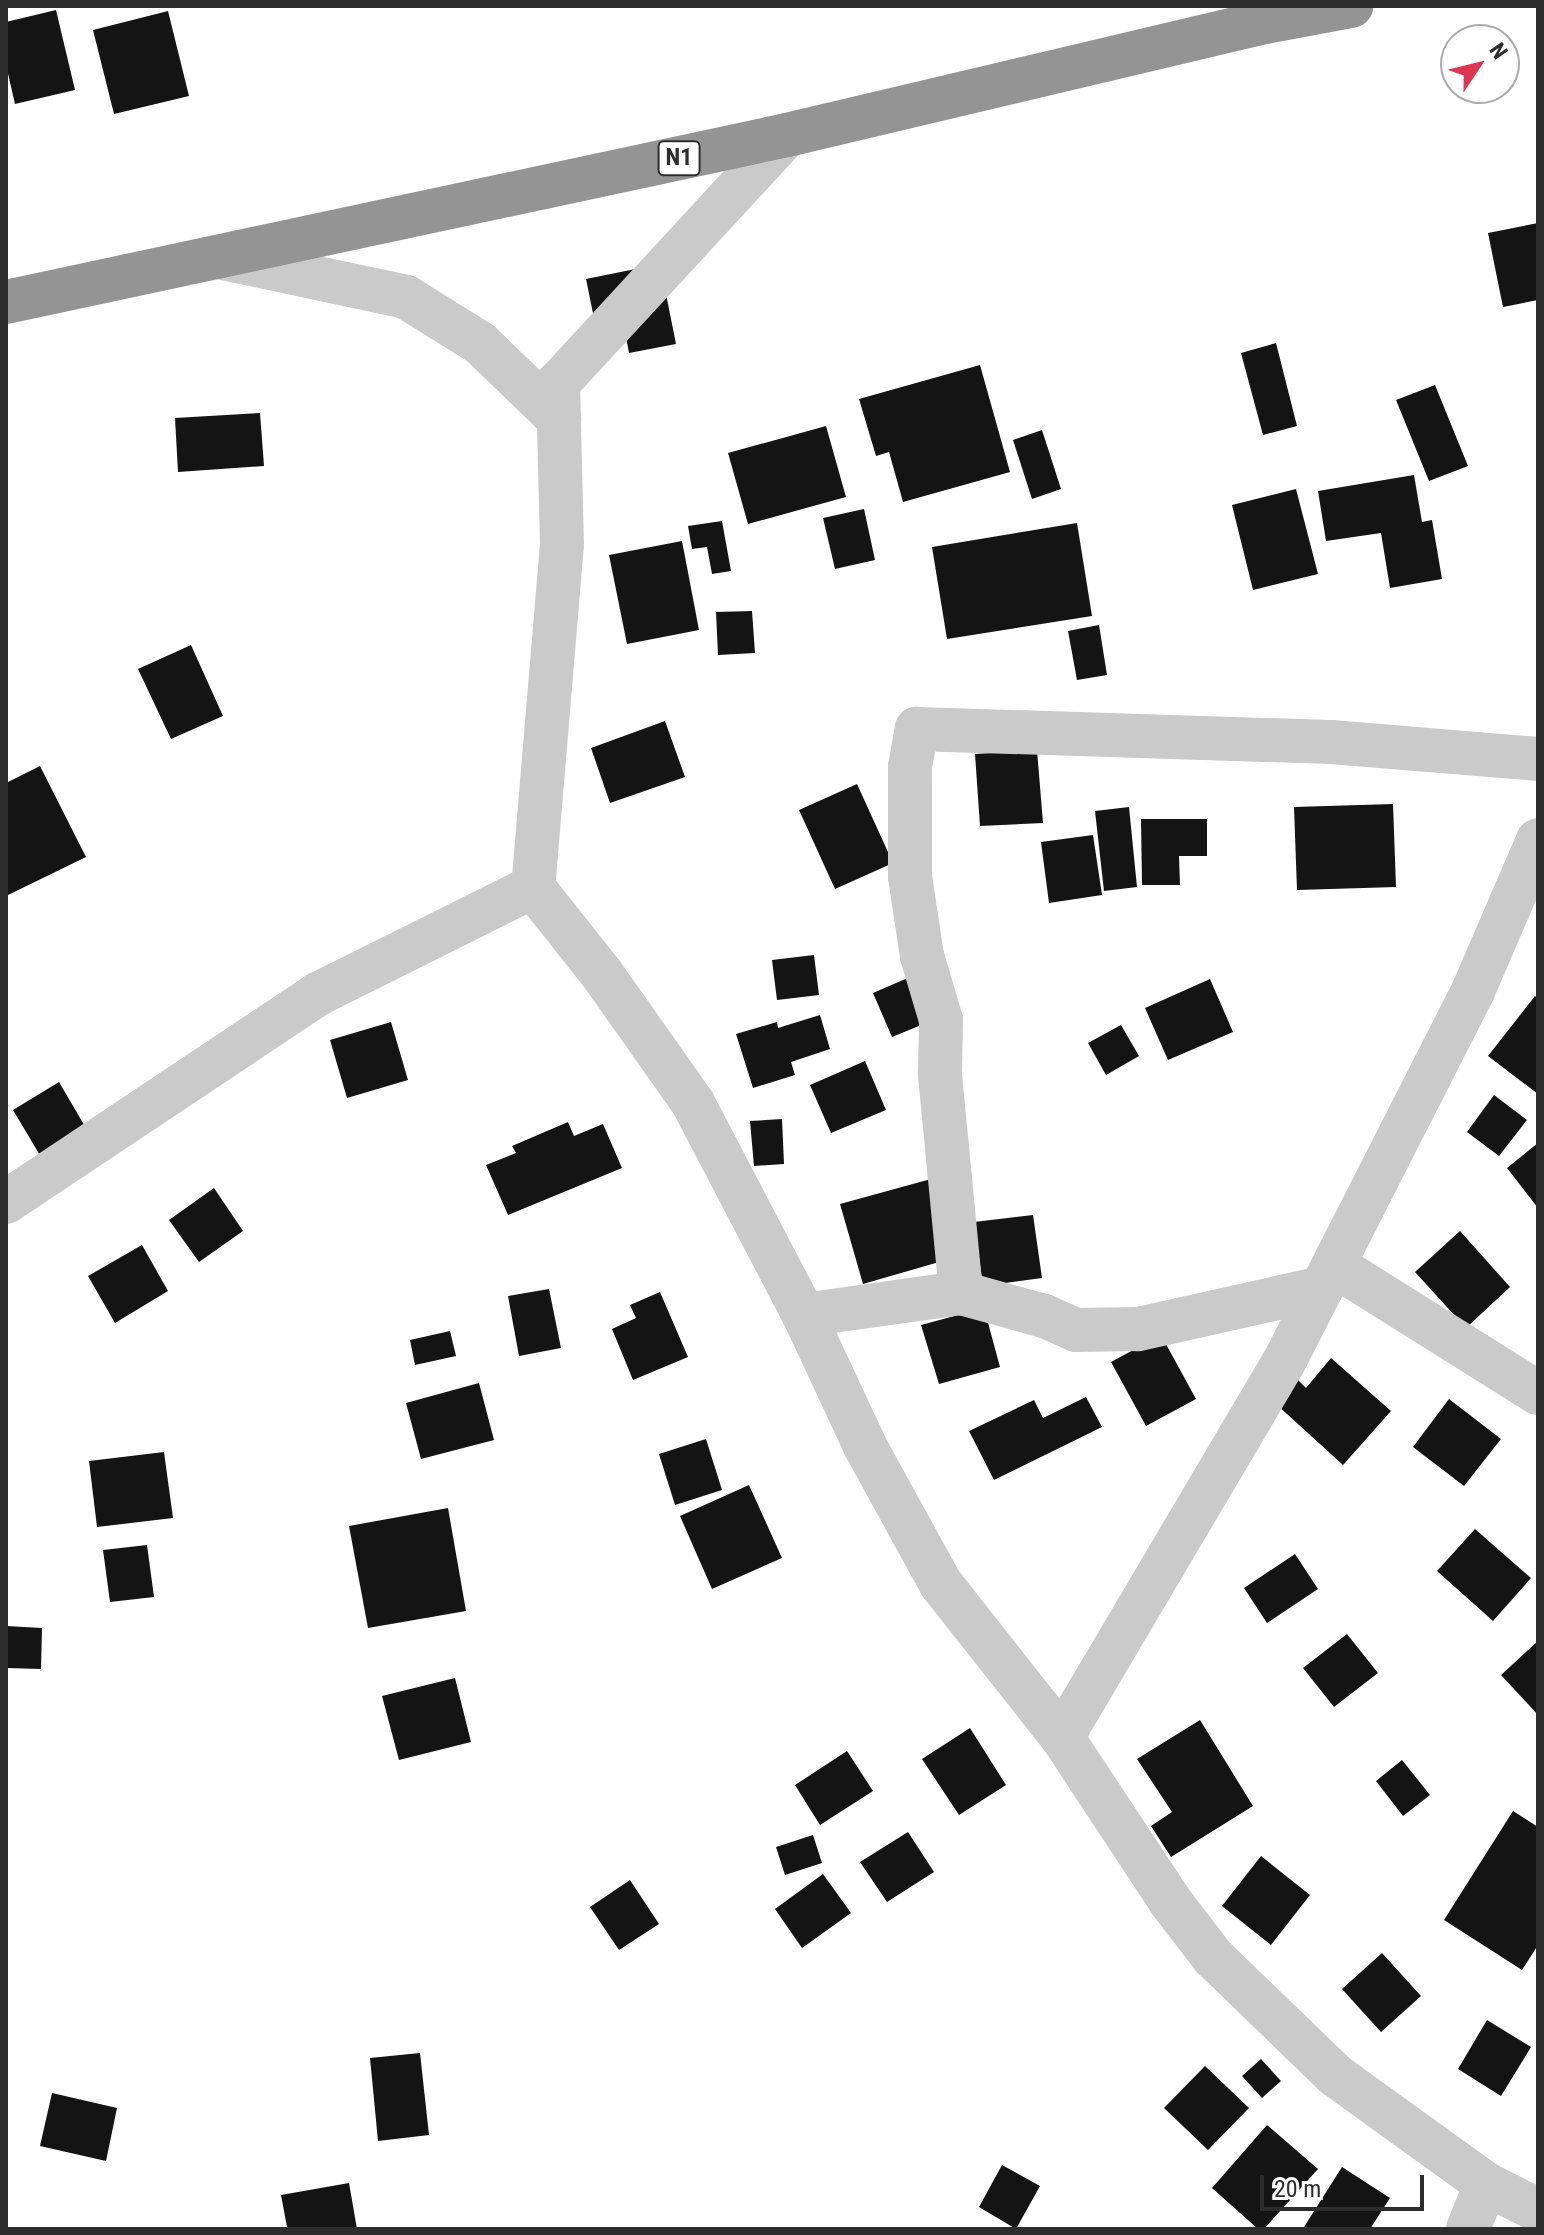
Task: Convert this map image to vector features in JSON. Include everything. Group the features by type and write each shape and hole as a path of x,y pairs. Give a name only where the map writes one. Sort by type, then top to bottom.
{"highway":[{"name":"N1","path":"6,302 787,135 1260,23 1351,6"}],"street":[{"path":"787,135 558,383 562,544 533,887 602,974 693,1103 804,1315 865,1446 941,1584 1062,1737 1170,1901 1213,1957 1335,2075 1486,2184 1538,2210"},
{"path":"223,258 406,297 480,343 559,419"},
{"path":"961,1293 940,1073 941,1020 922,956 910,877 910,767 917,729 1331,742 1538,759"},
{"path":"1062,1737 1283,1364 1473,991 1538,840"},
{"path":"6,1202 318,994 533,887"},
{"path":"804,1315 961,1293 1044,1316 1076,1330 1138,1329 1328,1276 1538,1393"},
{"path":"1468,2229 1486,2184"}],"building":[{"path":"56,10 75,90 15,104 6,65 6,22"},
{"path":"168,11 189,96 114,114 93,30"},
{"path":"1538,223 1538,300 1503,307 1488,233"},
{"path":"660,264 676,344 629,353 624,327 597,333 586,279"},
{"path":"1276,343 1297,426 1263,435 1241,353"},
{"path":"980,365 1010,472 903,502 889,452 876,456 859,399"},
{"path":"1435,385 1468,466 1429,481 1396,400"},
{"path":"260,413 264,466 178,472 175,418"},
{"path":"826,426 846,497 748,524 728,453"},
{"path":"1042,430 1061,489 1032,499 1013,440"},
{"path":"1414,475 1422,522 1432,520 1442,579 1390,588 1381,533 1326,541 1318,491"},
{"path":"1296,489 1318,574 1253,590 1232,505"},
{"path":"864,509 875,560 835,569 823,518"},
{"path":"722,521 731,571 712,574 707,547 692,549 688,526"},
{"path":"1077,523 1092,616 947,639 932,547"},
{"path":"682,541 699,630 627,644 609,555"},
{"path":"752,611 755,653 718,655 716,612"},
{"path":"1099,625 1107,675 1077,680 1068,631"},
{"path":"191,645 223,716 171,739 138,669"},
{"path":"665,721 685,777 610,803 591,748"},
{"path":"1037,750 1043,823 980,826 975,754"},
{"path":"40,766 86,857 6,896 6,783"},
{"path":"857,784 893,863 835,889 799,810"},
{"path":"1393,804 1396,887 1297,890 1294,807"},
{"path":"1129,807 1137,887 1104,891 1095,811"},
{"path":"1141,819 1207,819 1207,856 1179,856 1180,885 1142,885"},
{"path":"1093,835 1102,895 1049,903 1041,842"},
{"path":"814,955 819,995 777,1000 772,960"},
{"path":"917,974 936,1019 892,1037 873,993"},
{"path":"1210,979 1233,1032 1168,1060 1145,1008"},
{"path":"1535,996 1538,999 1538,1094 1488,1056"},
{"path":"820,1015 830,1049 791,1062 795,1075 753,1088 736,1034 777,1022 778,1028"},
{"path":"391,1022 408,1080 347,1098 330,1040"},
{"path":"1121,1025 1139,1056 1106,1075 1088,1043"},
{"path":"865,1061 886,1110 831,1133 810,1085"},
{"path":"59,1082 90,1135 44,1162 13,1110"},
{"path":"1494,1095 1527,1120 1499,1156 1467,1132"},
{"path":"782,1119 784,1164 754,1166 750,1121"},
{"path":"568,1122 574,1136 603,1124 622,1168 508,1215 486,1165 516,1153 512,1146"},
{"path":"1538,1143 1538,1208 1507,1168"},
{"path":"931,1179 953,1258 863,1284 840,1204"},
{"path":"214,1188 243,1231 199,1262 169,1220"},
{"path":"1033,1215 1042,1278 983,1286 974,1222"},
{"path":"1460,1231 1510,1287 1466,1328 1415,1272"},
{"path":"142,1245 168,1291 115,1323 88,1276"},
{"path":"549,1289 561,1348 519,1356 508,1296"},
{"path":"660,1292 688,1357 633,1380 612,1329 636,1318 630,1305"},
{"path":"984,1308 1000,1367 939,1384 921,1325"},
{"path":"450,1331 456,1356 415,1365 410,1340"},
{"path":"1161,1335 1196,1399 1146,1426 1111,1362"},
{"path":"1331,1358 1391,1411 1343,1465 1276,1404 1298,1380 1306,1388"},
{"path":"479,1383 494,1440 421,1459 406,1403"},
{"path":"1086,1397 1102,1427 994,1480 969,1431 1034,1400 1043,1418"},
{"path":"1449,1399 1501,1439 1464,1486 1413,1447"},
{"path":"706,1439 722,1490 675,1505 659,1454"},
{"path":"164,1452 173,1518 97,1527 89,1461"},
{"path":"749,1485 782,1558 712,1589 680,1516"},
{"path":"448,1508 466,1611 368,1628 349,1526"},
{"path":"1475,1529 1531,1578 1493,1621 1437,1571"},
{"path":"147,1545 154,1597 110,1602 103,1550"},
{"path":"1295,1554 1318,1589 1267,1623 1244,1588"},
{"path":"6,1626 42,1628 41,1669 6,1668"},
{"path":"1347,1634 1378,1673 1334,1707 1303,1668"},
{"path":"1538,1641 1538,1715 1501,1675"},
{"path":"455,1678 471,1742 399,1760 382,1696"},
{"path":"1200,1720 1253,1806 1171,1857 1151,1826 1172,1812 1137,1759"},
{"path":"970,1728 1006,1785 959,1815 922,1759"},
{"path":"847,1751 873,1791 820,1825 795,1785"},
{"path":"1402,1760 1430,1795 1403,1816 1376,1781"},
{"path":"1513,1811 1538,1827 1538,1945 1522,1970 1444,1920"},
{"path":"908,1832 934,1872 887,1902 860,1862"},
{"path":"813,1835 822,1863 785,1875 776,1847"},
{"path":"1261,1856 1310,1895 1271,1945 1222,1906"},
{"path":"823,1874 851,1913 802,1948 775,1909"},
{"path":"630,1880 659,1924 619,1950 590,1907"},
{"path":"1382,1953 1421,1996 1381,2032 1342,1989"},
{"path":"1487,2020 1531,2047 1501,2096 1458,2069"},
{"path":"420,2053 429,2135 378,2141 370,2058"},
{"path":"1261,2059 1281,2081 1262,2098 1242,2076"},
{"path":"1205,2066 1249,2108 1208,2150 1164,2108"},
{"path":"52,2093 117,2108 106,2161 40,2146"},
{"path":"1267,2125 1318,2169 1264,2229 1258,2229 1212,2188"},
{"path":"1002,2165 1040,2186 1016,2229 979,2207"},
{"path":"1342,2167 1390,2198 1370,2229 1304,2227"},
{"path":"349,2183 357,2229 287,2227 281,2195"}]}
